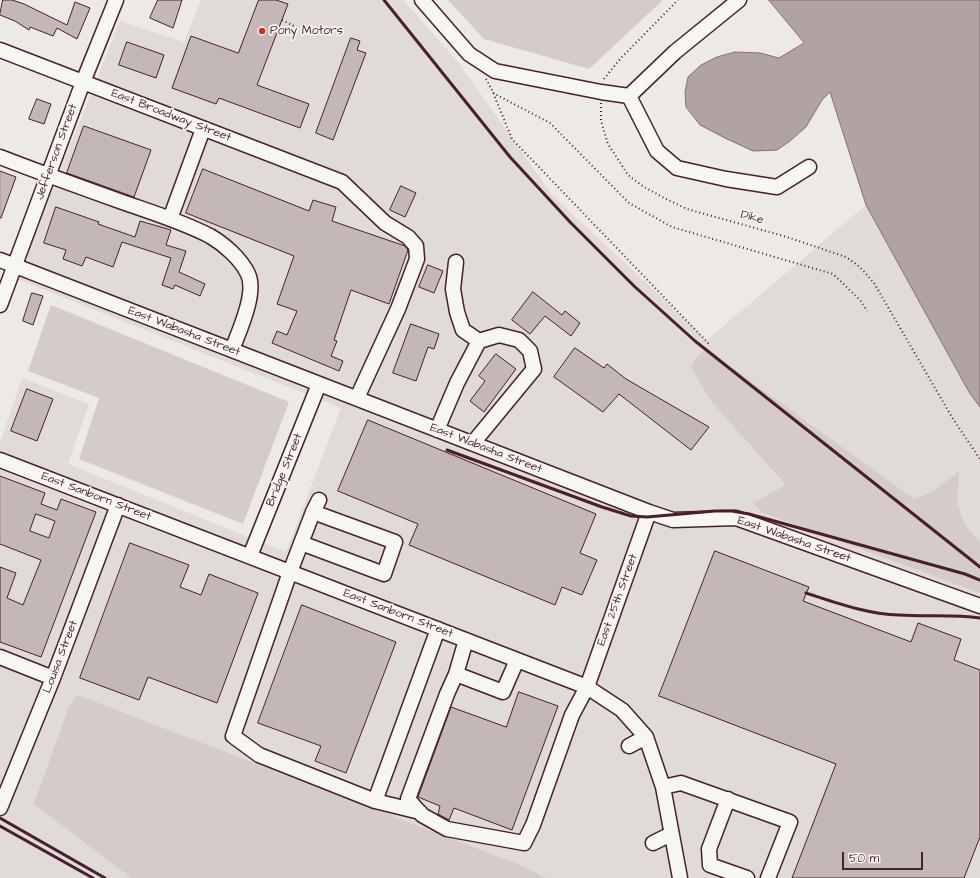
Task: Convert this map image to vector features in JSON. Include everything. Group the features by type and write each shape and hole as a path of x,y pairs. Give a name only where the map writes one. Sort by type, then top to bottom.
{"street":[{"name":"Jefferson Street","path":"0,305 83,82 116,0"},
{"path":"422,0 469,54 494,71 629,96"},
{"path":"629,96 675,52 739,0"},
{"name":"East Broadway Street","path":"0,50 342,182 384,223 408,237 416,246 417,258 398,309 357,398"},
{"path":"629,96 656,151 677,168 726,179 777,187 809,166"},
{"path":"170,219 203,129"},
{"path":"0,157 48,176 170,219 210,236 226,247 248,274 251,287 245,313 232,350"},
{"name":"East Wabasha Street","path":"0,260 649,512 673,520 736,518 980,606"},
{"path":"456,262 453,289 457,312 463,330 479,341"},
{"path":"437,430 457,383 479,341 499,335 519,340 530,351 534,369 473,444"},
{"name":"Bridge Street","path":"250,556 319,384"},
{"name":"East Sanborn Street","path":"0,460 587,687 622,710 646,737 663,787 680,878"},
{"name":"Louisa Street","path":"0,808 53,678 118,505"},
{"path":"301,542 384,574 395,542 316,506 301,542 290,572 233,736 259,755 375,801 420,812"},
{"name":"East 25th Street","path":"420,812 422,815 447,829 524,843 533,825 572,716 587,687 649,512"},
{"path":"375,801 438,629"},
{"path":"420,812 408,799 447,694 456,674 466,640"},
{"path":"0,657 53,678"},
{"path":"456,674 503,692 517,660"},
{"path":"629,746 646,737"},
{"path":"663,787 681,783 790,822 768,878"},
{"path":"728,799 709,849 710,864 747,878"},
{"path":"653,843 671,834"}],"path":[{"name":"Dike","path":"678,0 606,76 601,84 601,121 608,144 628,175 644,187 687,209 787,237 846,257 860,267 874,283 953,419 980,459"},
{"path":"282,20 298,28"},
{"path":"484,76 493,93 512,139 709,344"},
{"path":"493,93 550,123 629,203 672,227 833,274 860,300 867,311"}],"shaded area":[{"path":"201,0 403,0 459,63 552,195 707,340 866,205 969,392 980,407 980,878 0,878 0,443 22,378 89,404 68,464 286,552 341,408 17,279 120,21 184,42"},
{"path":"448,0 663,0 589,69 484,39"},
{"path":"769,0 980,0 980,407 969,392 866,205 830,92 822,100 806,127 777,150 753,151 727,139 700,125 686,107 685,92 688,77 701,65 717,57 735,52 760,53 779,58 804,43"},
{"path":"51,305 289,402 243,524 79,459 99,398 28,371"},
{"path":"706,349 914,499 934,491 959,471 957,503 965,525 980,543 980,593 761,512 753,503 786,485 711,401 691,367 697,357"},
{"path":"77,695 520,865 546,878 131,878 34,804 68,709"}],"building":[{"path":"3,0 12,0 24,4 67,25 75,2 90,8 77,39 57,28 53,36 30,27 29,30 15,21 0,15"},
{"path":"158,0 182,0 173,28 150,18"},
{"path":"259,0 276,0 288,4 257,85 309,104 300,128 219,98 216,104 172,88 191,36 238,53"},
{"path":"351,38 360,41 357,50 366,53 333,140 316,133"},
{"path":"127,42 164,55 156,78 119,65"},
{"path":"37,99 51,104 44,124 29,119"},
{"path":"84,126 151,150 134,197 67,173"},
{"path":"203,169 309,211 313,200 336,207 332,221 405,246 408,250 389,304 351,290 334,340 337,341 331,356 343,361 339,371 272,343 277,331 287,335 297,311 277,304 294,256 186,213"},
{"path":"0,171 16,177 1,218 0,218"},
{"path":"401,186 416,193 405,217 390,210"},
{"path":"56,207 99,222 98,224 135,237 140,221 171,230 166,245 186,251 179,272 205,284 200,296 175,285 173,289 162,285 171,258 122,242 113,267 86,257 82,266 63,259 66,250 44,243"},
{"path":"428,265 443,271 434,293 419,287"},
{"path":"533,292 562,315 565,311 580,323 571,336 545,316 530,334 512,320"},
{"path":"32,293 43,296 33,325 23,321"},
{"path":"411,324 439,334 434,349 428,347 416,381 393,373"},
{"path":"575,348 604,368 607,364 626,379 709,427 691,450 619,394 603,412 554,377"},
{"path":"496,354 516,369 484,412 470,401 485,381 479,376"},
{"path":"27,389 53,399 37,441 11,431"},
{"path":"368,420 596,514 580,553 597,560 582,595 562,587 555,605 409,545 418,524 338,491"},
{"path":"0,476 45,493 41,504 57,510 61,499 96,512 41,657 0,642 0,567 16,573 7,598 23,605 41,560 0,544","holes":["36,514 55,521 49,538 30,531"]},
{"path":"130,543 189,565 180,587 201,595 209,574 258,593 217,703 148,677 139,700 80,678"},
{"path":"715,551 809,587 803,601 911,642 918,623 961,639 954,660 980,670 980,837 964,878 792,878 836,764 659,696"},
{"path":"302,605 396,642 346,773 315,761 321,746 258,723"},
{"path":"519,692 558,706 512,830 454,808 449,820 438,814 440,806 418,797 451,707 506,727"}],"railway":[{"path":"384,0 510,157 570,222 634,286 695,341 980,567"},
{"path":"447,450 602,507 631,516 647,517 715,511 732,511 749,514 965,574 980,580"},
{"path":"806,593 875,613 909,616 960,616 980,618"},
{"path":"0,818 105,878"},
{"path":"0,826 93,878"}],"place":[{"name":"Pony Motors","path":"262,31"}]}
